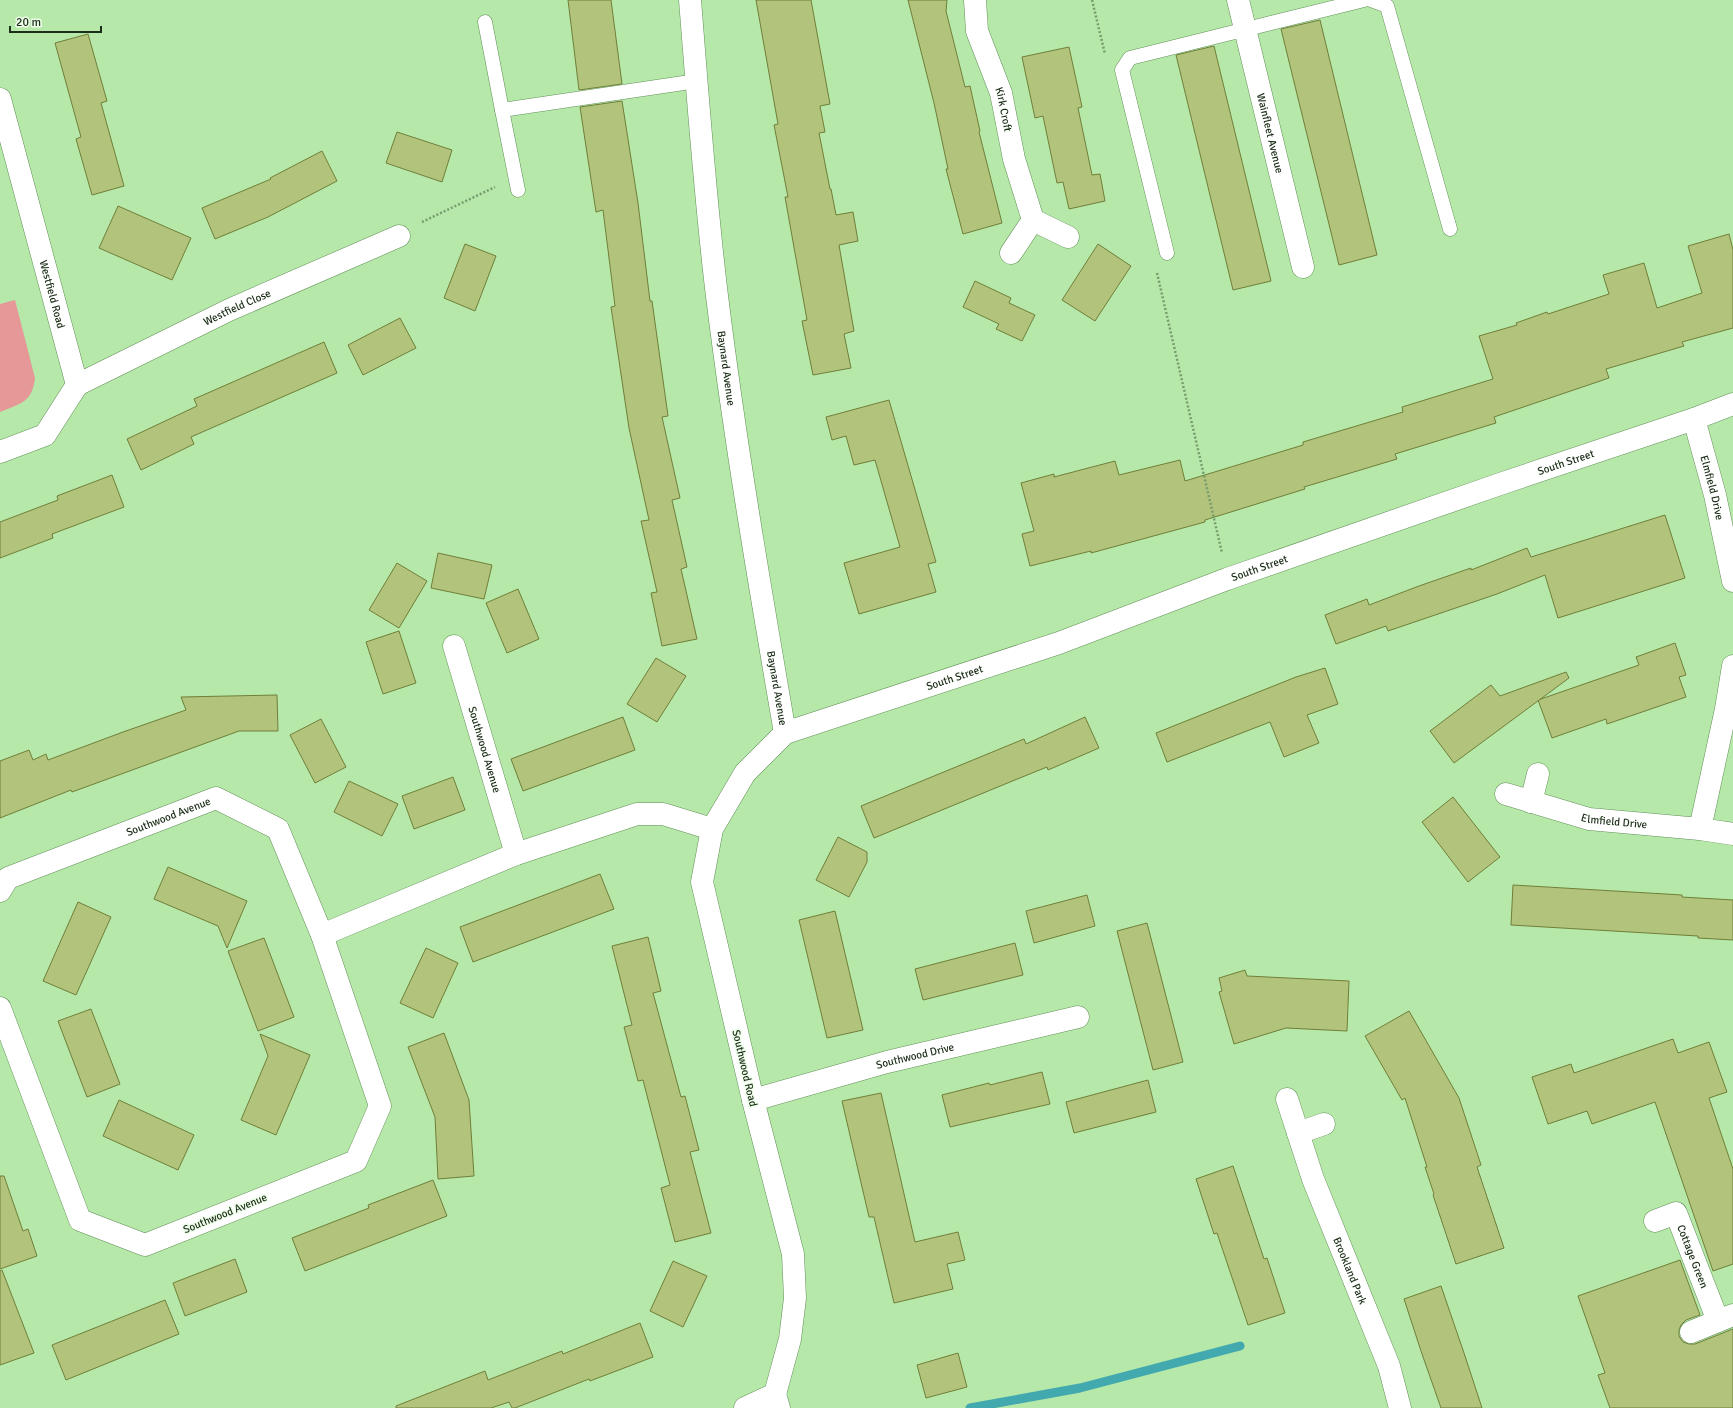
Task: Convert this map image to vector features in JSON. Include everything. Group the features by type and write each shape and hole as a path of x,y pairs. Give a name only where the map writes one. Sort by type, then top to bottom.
{"street":[{"name":"Baynard Avenue","path":"690,0 706,195 718,297 753,549 785,733"},
{"name":"Kirk Croft","path":"975,0 976,31 1001,93 1014,159 1033,220"},
{"name":"Wainfleet Avenue","path":"1238,0 1303,267"},
{"name":"Westfield Road","path":"0,99 77,385"},
{"path":"1011,253 1033,220 1068,237"},
{"name":"Westfield Close","path":"77,385 229,310 400,236"},
{"path":"0,452 45,435 77,385"},
{"name":"South Street","path":"785,733 1059,643 1227,579 1503,483 1694,419 1733,404"},
{"name":"Elmfield Drive","path":"1694,419 1715,495 1733,581"},
{"name":"Southwood Avenue","path":"454,646 516,854"},
{"path":"1700,830 1726,709 1733,666"},
{"name":"Southwood Road","path":"745,1408 777,1401 790,1339 795,1298 793,1254 753,1100 702,882 712,829 745,773 785,733"},
{"path":"1531,802 1538,774"},
{"name":"Elmfield Drive","path":"1506,794 1589,819 1733,834"},
{"name":"Southwood Avenue","path":"0,891 8,878 216,798 278,829 322,935 380,1106 356,1161 145,1245 80,1220 0,1008"},
{"path":"322,935 516,854 637,814 663,814 712,829"},
{"name":"Southwood Drive","path":"753,1100 887,1062 1078,1017"},
{"name":"Brookland Park","path":"1287,1099 1313,1180 1389,1366 1400,1408"},
{"path":"1298,1133 1324,1124"},
{"name":"Cottage Green","path":"1655,1221 1676,1213 1726,1318 1691,1332"}],"lane":[{"path":"1167,253 1122,70 1130,58 1364,0"},
{"path":"1371,0 1387,6 1450,229"},
{"path":"485,22 517,184"},
{"path":"502,110 697,81"}],"path":[{"path":"1092,0 1106,60"},
{"path":"400,236 423,221 517,184"},
{"path":"1156,271 1227,579"}],"shaded area":[{"path":"15,300 35,378 31,393 24,401 0,412 0,304"}],"building":[{"path":"568,0 611,0 622,84 579,90"},
{"path":"756,0 811,0 830,104 820,106 825,132 819,133 836,215 853,212 858,241 839,245 854,331 844,334 851,368 813,375 802,321 807,320 785,197 788,197 774,125 778,124"},
{"path":"908,0 947,0 946,11 965,87 970,86 979,132 1002,223 963,234 946,169 948,169 934,103"},
{"path":"1320,20 1377,255 1339,265 1281,29"},
{"path":"88,34 107,101 101,103 124,186 92,195 76,139 81,137 55,43"},
{"path":"1214,46 1271,281 1233,290 1176,55"},
{"path":"1069,47 1082,107 1078,108 1092,175 1100,174 1105,201 1069,209 1063,182 1057,183 1043,116 1035,118 1022,57"},
{"path":"622,101 668,416 662,417 680,498 672,500 687,567 681,569 697,639 662,646 651,593 657,592 641,521 649,520 629,428 611,307 615,306 603,210 596,212 580,107"},
{"path":"397,132 452,150 442,182 386,163"},
{"path":"322,151 337,181 268,217 215,239 202,208 271,179 270,178"},
{"path":"118,206 191,238 172,280 99,248"},
{"path":"1729,234 1733,250 1733,328 1682,342 1684,346 1606,369 1609,378 1494,417 1496,423 1395,454 1397,459 1304,487 1305,489 1205,520 1205,522 1091,553 1091,551 1030,566 1022,534 1034,531 1021,483 1054,474 1054,477 1115,461 1119,475 1180,460 1185,481 1303,445 1303,442 1403,412 1402,407 1493,379 1479,336 1517,325 1516,323 1547,312 1548,314 1609,294 1603,275 1644,263 1657,308 1702,293 1688,246"},
{"path":"465,244 496,256 475,311 444,298"},
{"path":"1098,244 1131,266 1095,321 1062,300"},
{"path":"975,281 1011,298 1009,303 1035,315 1022,341 996,329 999,324 963,307"},
{"path":"400,318 416,348 363,375 348,345"},
{"path":"324,342 337,373 191,437 194,444 141,470 127,439 197,406 194,399"},
{"path":"889,400 936,562 928,564 936,592 859,614 844,563 900,547 875,460 854,465 846,436 832,440 826,417"},
{"path":"112,475 124,507 52,534 53,538 0,558 0,522 58,500 57,496"},
{"path":"1665,515 1685,578 1558,618 1545,575 1497,594 1388,631 1386,626 1336,644 1325,615 1367,599 1369,605 1471,568 1471,570 1527,548 1531,557"},
{"path":"438,553 492,565 484,599 431,588"},
{"path":"397,563 427,581 399,628 369,610"},
{"path":"518,589 539,639 507,653 486,603"},
{"path":"399,631 416,683 383,694 366,642"},
{"path":"1675,643 1686,675 1679,677 1686,697 1607,724 1606,719 1552,738 1538,700 1639,665 1636,657"},
{"path":"656,658 686,676 657,722 627,704"},
{"path":"1325,668 1338,704 1307,715 1319,743 1284,757 1270,722 1167,762 1156,733 1296,677"},
{"path":"1566,672 1569,678 1454,763 1430,731 1491,685 1500,696"},
{"path":"277,695 278,731 239,731 72,792 71,790 0,818 0,761 29,750 33,760 46,754 48,760 186,710 181,697"},
{"path":"623,717 635,750 523,791 511,759"},
{"path":"1085,717 1099,748 1048,770 1047,767 874,838 861,806 1024,739 1026,744"},
{"path":"321,719 346,767 315,783 290,735"},
{"path":"453,777 465,810 414,829 402,796"},
{"path":"349,781 398,804 382,836 334,812"},
{"path":"1453,797 1500,857 1468,882 1422,822"},
{"path":"838,837 867,852 867,862 849,897 816,880"},
{"path":"168,867 247,901 227,948 218,926 154,899"},
{"path":"600,874 614,909 473,962 460,927"},
{"path":"1513,885 1682,895 1682,897 1733,900 1733,940 1698,938 1698,936 1511,925"},
{"path":"1087,895 1095,926 1034,943 1026,911"},
{"path":"78,902 111,917 76,995 43,981"},
{"path":"835,911 863,1030 827,1038 799,920"},
{"path":"1147,923 1183,1062 1153,1070 1117,931"},
{"path":"648,937 661,991 653,993 681,1097 685,1096 699,1150 690,1152 711,1233 675,1242 661,1188 670,1185 643,1080 638,1081 624,1027 632,1025 612,946"},
{"path":"264,938 294,1017 258,1031 228,951"},
{"path":"1015,943 1023,975 923,1000 915,969"},
{"path":"426,948 458,963 433,1018 400,1003"},
{"path":"1245,970 1247,976 1349,981 1347,1031 1286,1028 1234,1044 1219,992 1222,991 1219,978"},
{"path":"91,1009 120,1084 87,1097 58,1021"},
{"path":"1409,1011 1459,1098 1481,1165 1477,1167 1504,1248 1456,1264 1433,1195 1434,1194 1425,1167 1427,1167 1405,1098 1402,1100 1365,1036"},
{"path":"444,1033 469,1100 474,1176 438,1179 435,1117 408,1047"},
{"path":"260,1034 310,1055 276,1135 241,1120 268,1056"},
{"path":"1673,1039 1678,1053 1709,1042 1727,1092 1709,1098 1733,1169 1733,1264 1713,1271 1655,1102 1592,1124 1587,1111 1548,1124 1532,1077 1571,1064 1574,1073"},
{"path":"1042,1072 1050,1104 950,1127 942,1095"},
{"path":"1148,1080 1156,1112 1074,1133 1066,1102"},
{"path":"881,1093 915,1242 958,1232 965,1260 947,1264 953,1289 894,1303 874,1217 869,1217 842,1101"},
{"path":"119,1100 194,1135 178,1170 103,1136"},
{"path":"1233,1166 1264,1259 1267,1258 1285,1313 1248,1325 1217,1233 1214,1234 1196,1179"},
{"path":"0,1176 4,1176 23,1231 28,1229 37,1256 0,1269"},
{"path":"433,1180 447,1216 305,1271 292,1238 369,1208 368,1205"},
{"path":"235,1259 247,1292 185,1316 173,1283"},
{"path":"1680,1260 1700,1315 1686,1320 1681,1325 1679,1336 1683,1342 1695,1344 1733,1329 1733,1408 1610,1408 1598,1375 1605,1373 1578,1296"},
{"path":"673,1261 707,1276 683,1327 650,1311"},
{"path":"2,1270 34,1353 0,1365 0,1271"},
{"path":"1441,1286 1482,1408 1441,1408 1422,1354 1404,1299"},
{"path":"165,1300 179,1334 66,1380 52,1345"},
{"path":"640,1323 653,1357 590,1381 589,1379 515,1408 512,1408 509,1402 491,1408 396,1408 396,1406 485,1371 488,1380 562,1351 563,1354"},
{"path":"958,1353 967,1387 926,1398 917,1365"}],"waterway":[{"path":"970,1408 1080,1388 1240,1346"}]}
